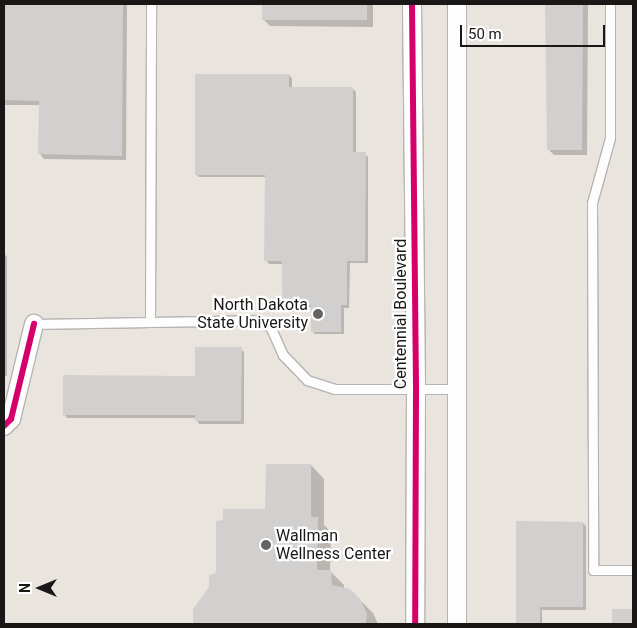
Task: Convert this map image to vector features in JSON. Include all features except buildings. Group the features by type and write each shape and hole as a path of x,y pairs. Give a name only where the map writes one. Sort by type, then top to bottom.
{"street":[{"name":"Centennial Boulevard","path":"412,4 416,389 415,624"},
{"path":"457,4 457,624"},
{"path":"4,426 11,419 34,324"}],"lane":[{"path":"150,322 151,4"},
{"path":"610,4 610,138 592,202 594,570 633,570"},
{"path":"34,324 254,320 270,326 283,355 307,380 334,389 458,389"}],"shaded area":[{"name":"North Dakota State University","path":"4,4 633,4 633,624 4,624"}],"cycle path":[{"path":"412,4 416,389 415,624"},
{"path":"4,426 11,419 34,324"}],"place":[{"name":"North Dakota State University","path":"318,314"},
{"name":"Wallman Wellness Center","path":"266,545"}]}
